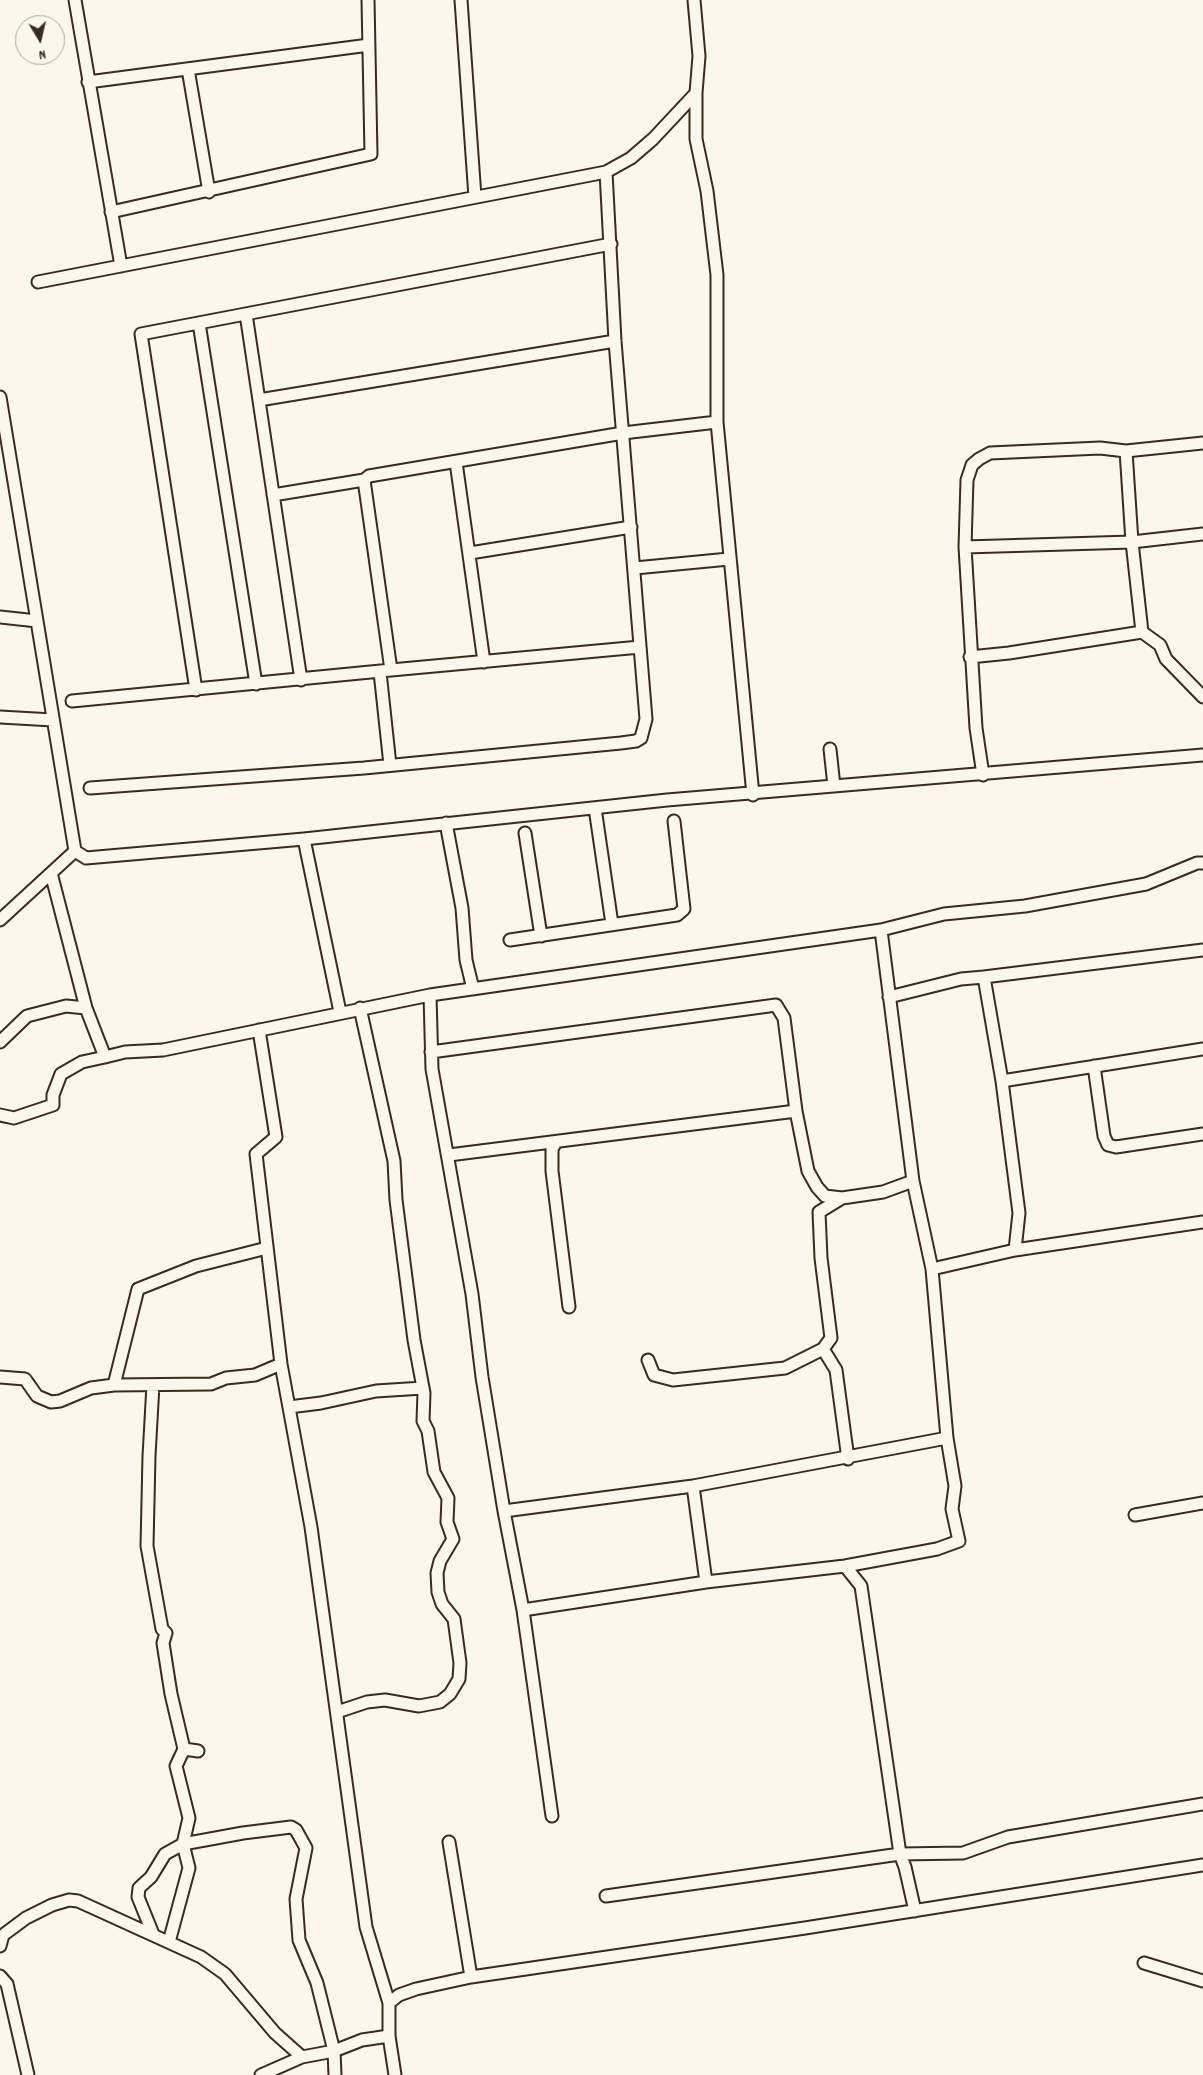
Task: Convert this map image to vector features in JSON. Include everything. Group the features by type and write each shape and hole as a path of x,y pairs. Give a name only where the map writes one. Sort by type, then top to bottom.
{"street":[{"path":"76,0 88,82 120,266"},
{"path":"111,212 209,192 371,154 368,0"},
{"path":"461,0 475,197"},
{"path":"694,0 699,56 696,93 696,140 707,191 717,275 717,422 752,795"},
{"path":"88,82 369,45"},
{"path":"188,69 209,192"},
{"path":"38,282 606,172 631,158 653,139 696,93"},
{"path":"90,788 390,765 636,741 641,738 645,728 640,647 632,527 615,340 606,172"},
{"path":"196,690 141,334 611,244"},
{"path":"246,314 300,680"},
{"path":"199,323 256,684"},
{"path":"259,400 615,340"},
{"path":"0,397 75,851 86,858 304,839 594,808 834,786 1203,756"},
{"path":"273,495 364,480 369,476 623,433 717,422"},
{"path":"983,775 976,728 970,657 965,547 967,480 972,465 990,453 1100,448 1126,451 1203,442"},
{"path":"1126,451 1132,542 1142,632"},
{"path":"456,462 484,662"},
{"path":"364,480 385,671 390,765"},
{"path":"470,553 632,527"},
{"path":"965,547 1132,542 1203,534"},
{"path":"635,568 729,559"},
{"path":"0,617 37,621"},
{"path":"970,657 1009,654 1142,632 1160,645 1166,659 1203,697"},
{"path":"72,702 640,647"},
{"path":"0,717 53,720"},
{"path":"830,749 834,786"},
{"path":"594,808 612,924"},
{"path":"510,940 677,915 684,909 674,821"},
{"path":"446,823 462,908 466,960 473,989"},
{"path":"525,833 541,936"},
{"path":"304,839 340,1012"},
{"path":"0,920 75,851"},
{"path":"0,1115 14,1118 53,1105 52,1095 61,1074 82,1062 125,1052 163,1050 213,1038 430,995 881,930 944,914 1025,906 1146,884 1196,863 1203,863"},
{"path":"51,873 86,1008 105,1057"},
{"path":"524,1610 706,1582 845,1566 937,1549 959,1541 952,1509 955,1486 948,1438 932,1269 913,1181 881,930"},
{"path":"889,997 961,979 1203,950"},
{"path":"984,977 1002,1081 1019,1213 1015,1250"},
{"path":"430,995 431,1052 472,1294 482,1377 504,1511 524,1610 552,1816"},
{"path":"431,1052 776,1005 784,1018 796,1111 808,1171 817,1187 825,1196 842,1198 884,1192 913,1181"},
{"path":"0,1042 28,1016 66,1006 86,1008"},
{"path":"337,1712 367,1702 385,1700 419,1706 429,1705 440,1702 450,1694 460,1679 460,1662 454,1619 438,1598 437,1573 440,1561 453,1539 447,1522 448,1498 434,1472 428,1431 423,1421 423,1388 414,1340 396,1200 394,1161 360,1008"},
{"path":"259,1030 276,1137 256,1154 281,1364 311,1527 366,1927 389,2003 389,2036 395,2075"},
{"path":"1002,1081 1203,1049"},
{"path":"1094,1066 1104,1136 1108,1144 1116,1147 1203,1134"},
{"path":"449,1155 796,1111"},
{"path":"556,1142 552,1149 552,1171 569,1307"},
{"path":"648,1360 654,1375 673,1380 785,1368 823,1349 831,1338 821,1258 819,1212 842,1198"},
{"path":"932,1269 1015,1250 1203,1222"},
{"path":"114,1385 138,1289 196,1266 267,1248"},
{"path":"823,1349 836,1370 848,1458"},
{"path":"0,1377 25,1379 37,1396 52,1402 60,1401 91,1388 114,1385 211,1384 226,1378 255,1375 281,1364"},
{"path":"153,1385 147,1546 162,1629 166,1633 163,1644 171,1694 184,1749 176,1766 189,1818 183,1844 189,1868 169,1942"},
{"path":"289,1407 321,1403 376,1391 423,1388"},
{"path":"504,1511 693,1486 948,1438"},
{"path":"693,1486 706,1582"},
{"path":"1135,1515 1203,1502"},
{"path":"845,1566 861,1586 900,1854 905,1866 915,1911"},
{"path":"184,1749 198,1751"},
{"path":"606,1896 900,1854 963,1853 1008,1836 1203,1804"},
{"path":"153,1934 140,1903 139,1888 152,1877 165,1854 183,1844 291,1827 302,1837 306,1848 296,1899 299,1940 317,1983 334,2051 334,2075"},
{"path":"450,1842 471,1977"},
{"path":"389,2003 399,1995 416,1989 471,1977 915,1911 1203,1865"},
{"path":"0,1946 3,1935 26,1918 52,1905 69,1900 85,1904 200,1957 225,1974 275,2033 302,2057"},
{"path":"1144,1963 1203,1981"},
{"path":"0,1976 6,1984 28,2075"},
{"path":"261,2075 302,2057 334,2051 362,2040 389,2036"}]}
